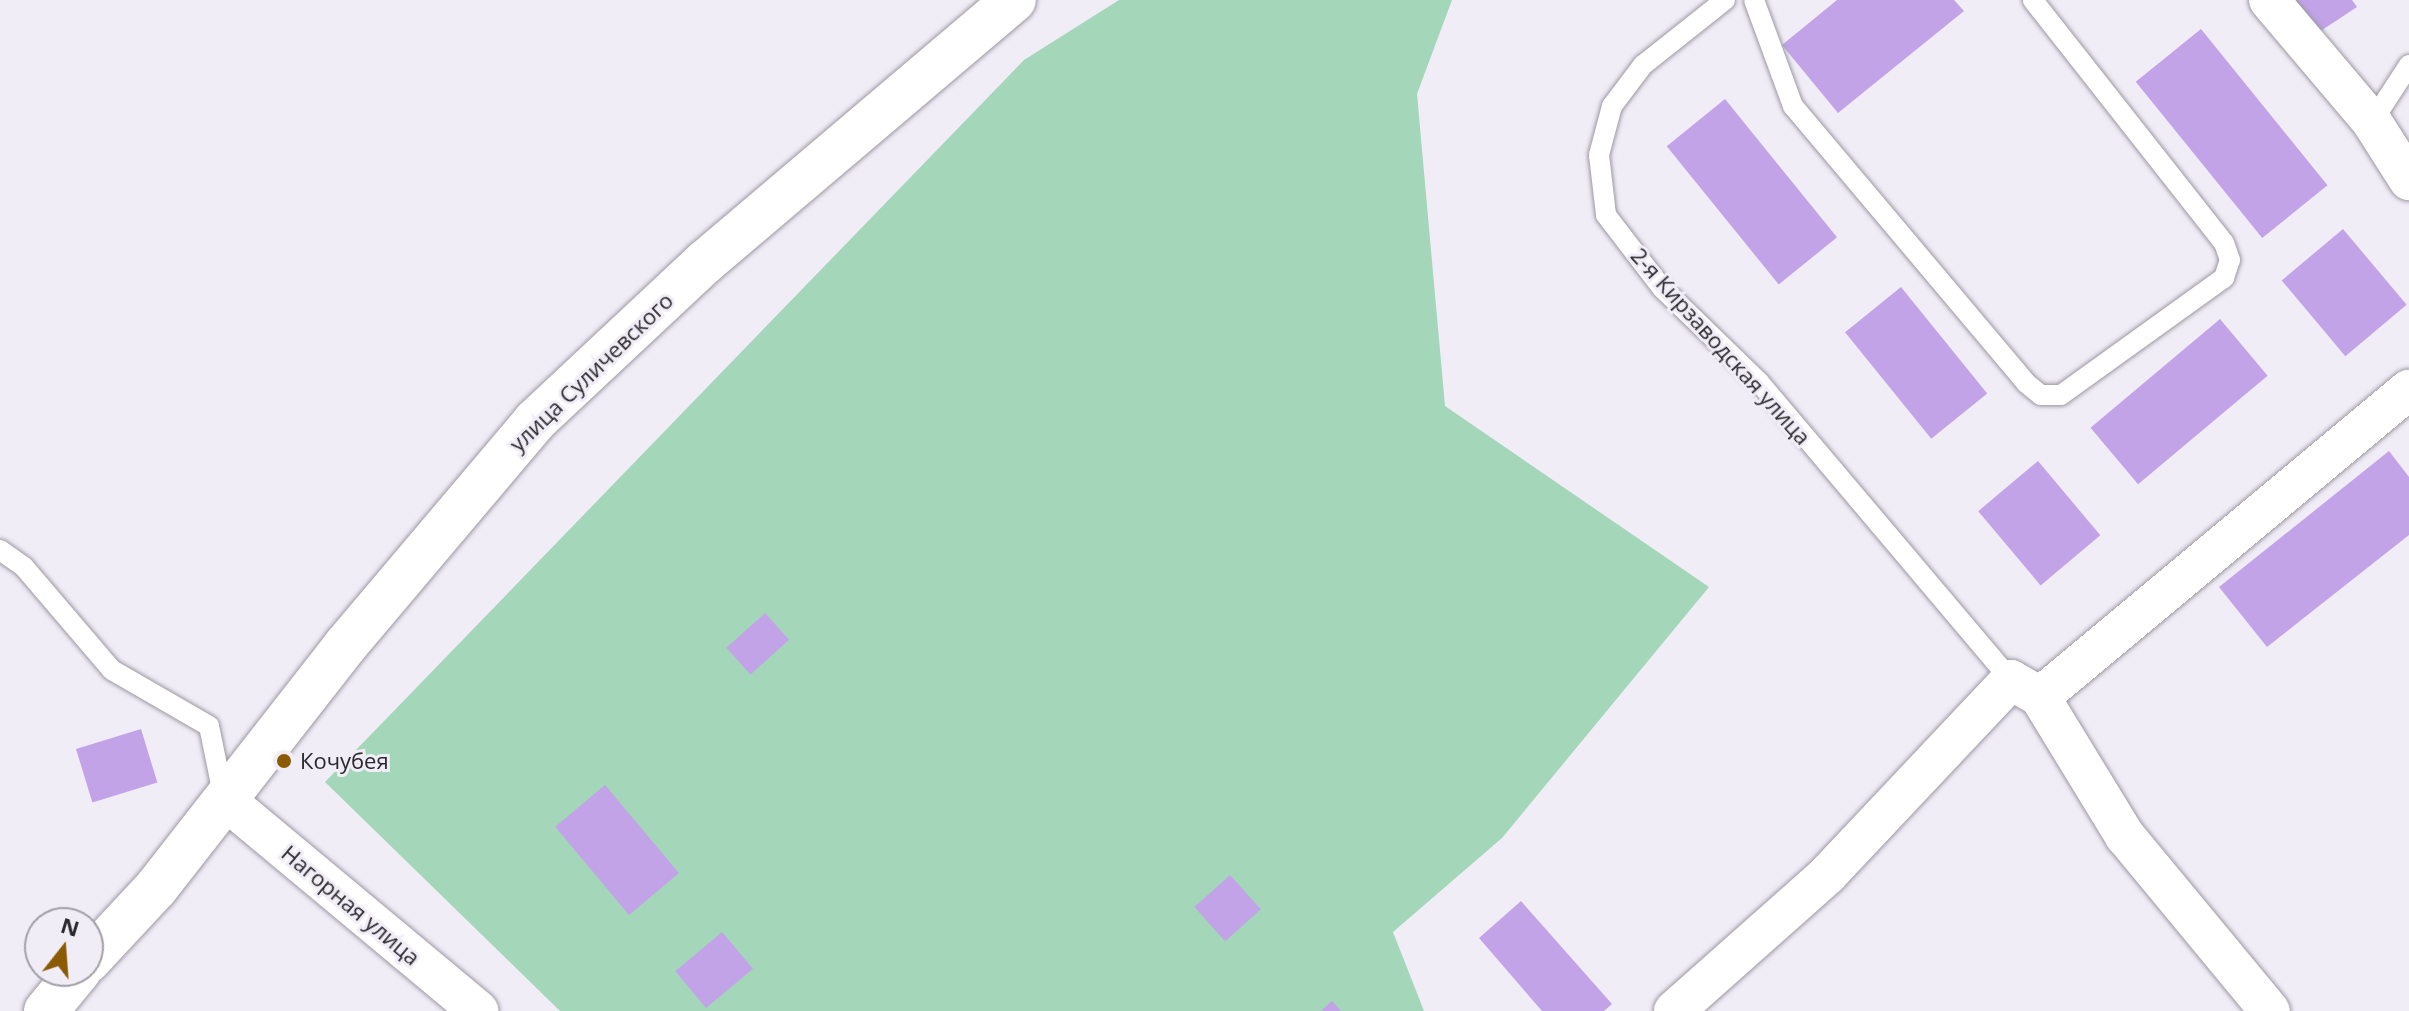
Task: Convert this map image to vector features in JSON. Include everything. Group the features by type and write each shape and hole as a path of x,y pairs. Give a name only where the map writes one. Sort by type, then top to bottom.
{"street":[{"name":"улица Суличевского","path":"104,944 156,888 465,499 535,421 705,262 1014,0"},
{"path":"2269,0 2372,122 2409,180"},
{"path":"1674,1011 1827,875 2025,688 2409,390"},
{"path":"2025,688 2125,836 2270,1011"},
{"name":"Нагорная улица","path":"224,799 478,1011"},
{"path":"46,1011 66,987"}],"lane":[{"name":"2-я Кирзаводская улица","path":"1725,0 1643,65 1612,106 1599,155 1606,215 1662,288 1759,382 2025,688"},
{"path":"1754,0 1793,106 2026,383 2041,395 2061,395 2224,278 2230,260 2224,243 2033,0"},
{"path":"2372,122 2409,65"},
{"path":"0,550 24,567 112,670 209,726 224,799"}],"green space":[{"path":"1119,0 1452,0 1417,94 1445,406 1709,587 1502,838 1393,932 1424,1011 560,1011 325,782 1024,60"}],"building":[{"path":"1837,0 1954,0 1964,11 1838,113 1782,45"},
{"path":"2288,0 2352,0 2357,7 2313,36"},
{"path":"2201,29 2327,185 2262,238 2136,82"},
{"path":"1725,99 1837,237 1779,285 1667,146"},
{"path":"2343,229 2407,305 2345,356 2282,280"},
{"path":"1901,287 1987,393 1931,439 1845,332"},
{"path":"2220,319 2268,376 2138,484 2091,428"},
{"path":"2389,451 2409,477 2409,535 2267,647 2219,587"},
{"path":"2038,461 2100,535 2041,585 1978,511"},
{"path":"765,613 789,640 750,675 726,648"},
{"path":"141,729 157,783 92,802 76,749"},
{"path":"605,785 679,873 629,915 555,827"},
{"path":"1230,875 1261,909 1225,941 1194,907"},
{"path":"1521,901 1612,1004 1604,1011 1542,1011 1479,938"},
{"path":"722,932 753,969 706,1008 675,971"},
{"path":"1332,1001 1341,1011 1321,1011"}],"place":[{"name":"Кочубея","path":"284,761"}]}
